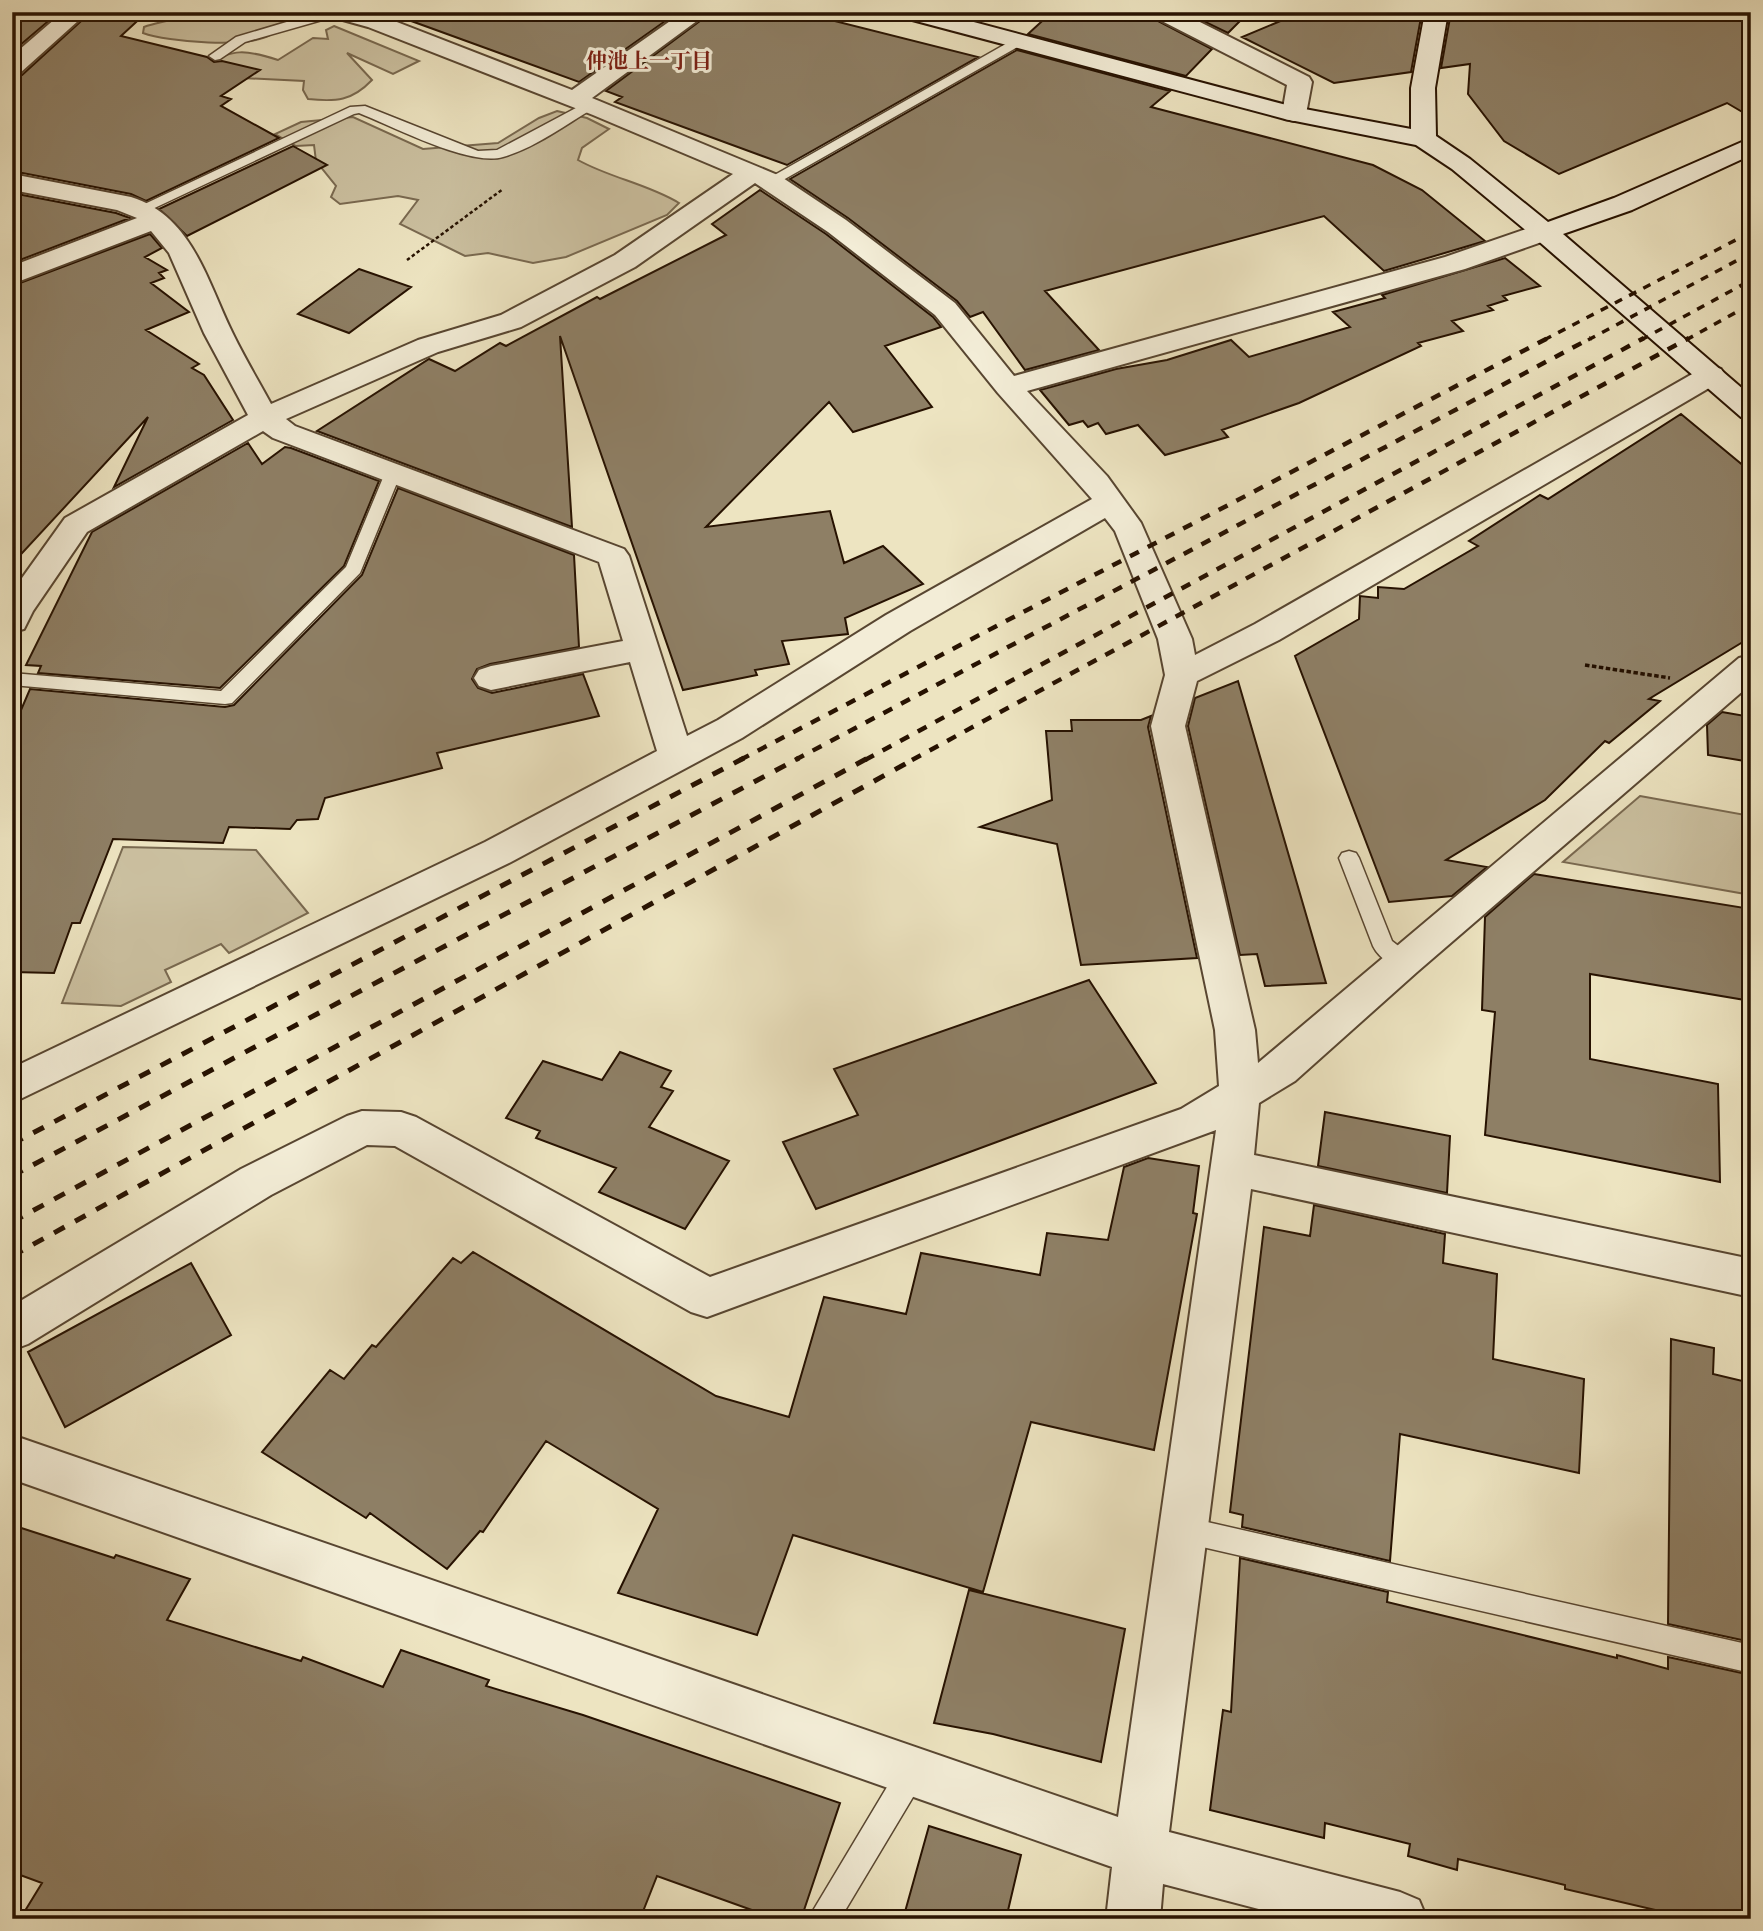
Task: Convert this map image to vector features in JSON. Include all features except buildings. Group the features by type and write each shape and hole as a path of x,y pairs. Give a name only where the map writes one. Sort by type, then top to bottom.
{"street":[{"path":"12,68 76,12"},
{"path":"340,12 376,22 763,177 837,226 946,309 1008,387 1096,483 1130,530 1175,639 1182,675 1168,726 1235,1030 1240,1094 1233,1168 1133,1919"},
{"path":"581,102 698,12"},
{"path":"909,12 1294,114 1424,139 1461,164 1544,232 1751,411"},
{"path":"1162,12 1300,82 1294,114"},
{"path":"1424,139 1423,88 1437,12"},
{"path":"1008,387 1462,261 1623,204 1751,145"},
{"path":"14,613 76,525 264,418 428,346 511,321 625,261 763,177"},
{"path":"12,181 121,202 148,214 182,251 218,333 264,418 284,432 613,556 676,755"},
{"path":"12,276 148,214"},
{"path":"1182,675 1267,632 1711,375"},
{"path":"12,1087 498,852 676,755 730,729 898,623 1108,503"},
{"path":"491,678 642,649"},
{"path":"12,1331 256,1182 362,1128 401,1129 707,1298 1196,1121 1281,1069 1403,961 1751,666"},
{"path":"1233,1168 1751,1278"},
{"path":"12,1457 1140,1851 1400,1919"}],"lane":[{"path":"215,56 226,45 244,37 315,20 332,12"},
{"path":"763,177 1018,41"},
{"path":"148,214 350,111 359,109 476,155 499,153 527,141 581,102"},
{"path":"12,679 225,698 354,569 393,473"},
{"path":"1349,858 1382,946 1403,961"},
{"path":"1185,1530 1751,1660"},
{"path":"823,1919 912,1772"}],"path":[{"path":"407,260 504,189"}],"shaded area":[{"path":"187,12 265,12 287,18 272,34 261,39 228,43 189,41 143,33 144,27 172,20"},
{"path":"334,26 419,61 393,74 347,53 372,80 350,96 327,100 308,99 303,90 304,81 221,77 203,65 240,52 278,60 313,38 328,39 326,30"},
{"path":"557,111 587,118 609,129 582,148 578,160 679,203 667,215 566,257 533,263 488,253 465,256 400,224 418,200 398,196 340,204 331,197 336,186 316,161 314,145 296,146 275,134 301,122 353,117 423,149 498,143 539,118"},
{"path":"1640,796 1751,816 1751,895 1563,862"},
{"path":"123,847 256,850 308,913 229,953 221,944 165,970 171,982 121,1006 62,1003"}],"railway":[{"path":"1544,340 1751,232"},
{"path":"1588,340 1751,253"},
{"path":"1641,340 1751,280"},
{"path":"1686,340 1751,304"},
{"path":"740,760 1548,338"},
{"path":"795,760 1591,338"},
{"path":"865,760 1644,338"},
{"path":"912,760 1689,338"},
{"path":"12,1144 744,758"},
{"path":"12,1176 799,758"},
{"path":"12,1222 868,758"},
{"path":"12,1256 916,758"}],"district":[{"name":"仲池上一丁目","path":"649,61"}]}
